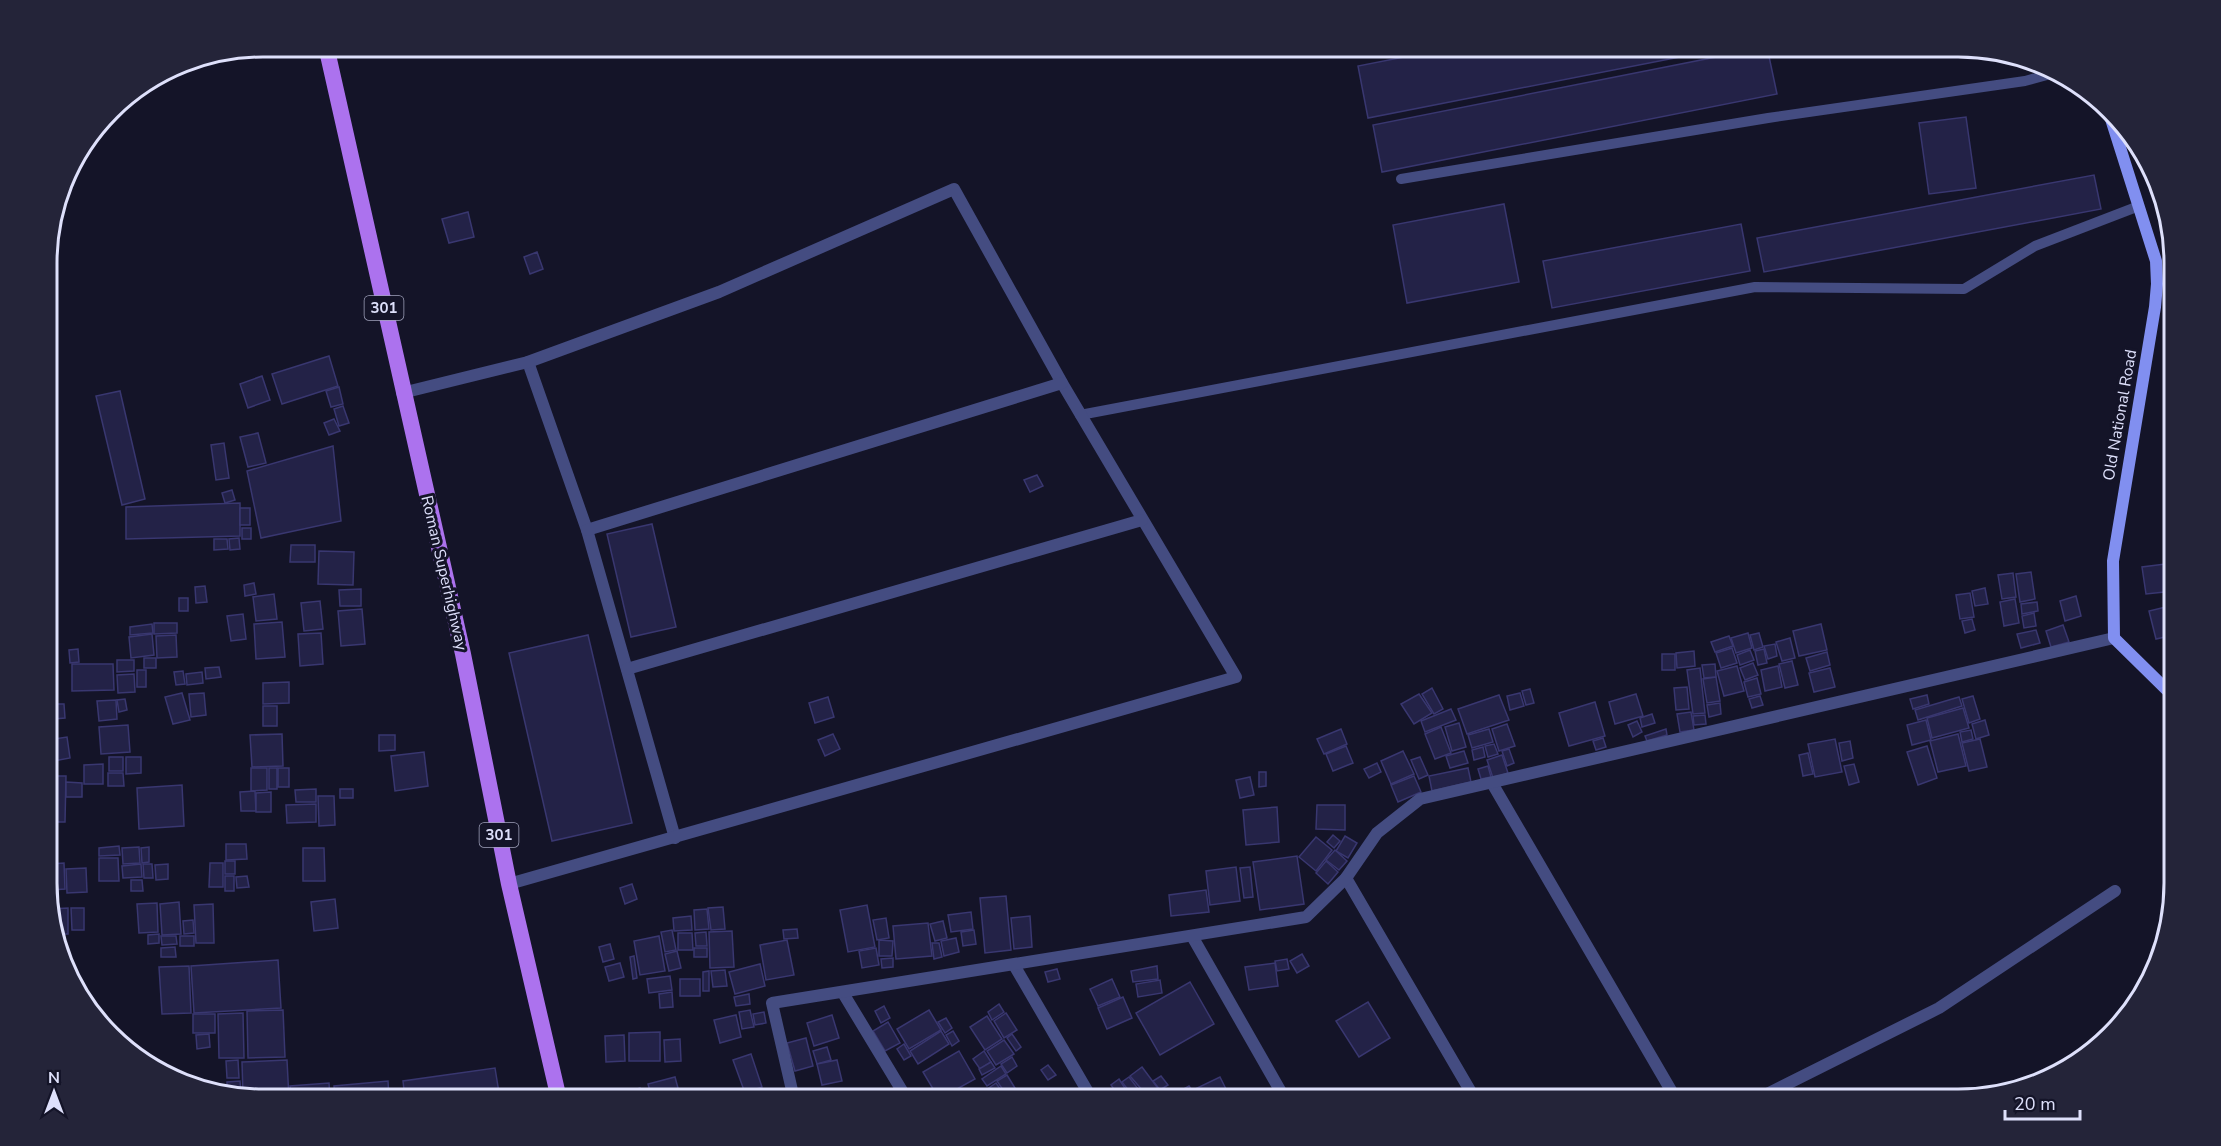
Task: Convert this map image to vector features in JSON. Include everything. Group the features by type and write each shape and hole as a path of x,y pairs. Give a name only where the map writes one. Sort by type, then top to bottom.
{"main road":[{"name":"Roman Superhighway","path":"328,57 402,393 463,654 509,884 557,1089"},
{"name":"Old National Road","path":"2114,128 2156,261 2157,284 2113,561 2114,638"},
{"path":"2114,638 2164,687"}],"street":[{"path":"402,393 528,362 719,292 954,189 1080,415 1236,677 509,884"},
{"path":"528,362 587,530 675,838"},
{"path":"587,530 1062,383"},
{"path":"627,669 1142,520"},
{"path":"792,1089 772,1003 1306,917 1346,878 1377,832 1420,800 2114,638"},
{"path":"1492,783 1670,1089"},
{"path":"1346,878 1469,1089"},
{"path":"1777,1089 1939,1008 2115,891"},
{"path":"1192,936 1279,1089"},
{"path":"1014,965 1086,1089"},
{"path":"843,993 902,1089"}],"lane":[{"path":"1401,179 1768,118 2025,81 2044,76"},
{"path":"1080,415 1755,286 1964,289 2035,246 2139,206"}],"building":[{"path":"1404,57 1680,57 1368,118 1358,66"},
{"path":"1716,57 1769,57 1777,94 1382,172 1373,125"},
{"path":"1966,117 1976,188 1929,194 1919,123"},
{"path":"2094,175 2101,209 1764,272 1757,238"},
{"path":"1504,204 1519,282 1407,303 1393,225"},
{"path":"468,212 474,237 449,243 442,219"},
{"path":"1741,224 1750,271 1552,308 1543,261"},
{"path":"537,252 543,269 530,274 524,257"},
{"path":"329,356 338,386 282,404 272,374"},
{"path":"262,376 270,400 248,408 240,384"},
{"path":"339,387 343,404 331,407 326,391"},
{"path":"120,391 145,499 122,505 96,396"},
{"path":"343,406 349,423 339,426 334,409"},
{"path":"334,419 340,431 329,435 324,423"},
{"path":"258,433 266,463 248,467 240,437"},
{"path":"224,443 229,478 216,480 211,445"},
{"path":"333,446 341,521 261,538 247,471"},
{"path":"1037,475 1043,486 1030,492 1024,480"},
{"path":"232,490 235,500 225,503 222,493"},
{"path":"240,503 240,536 126,539 126,507"},
{"path":"240,508 250,508 250,525 240,525"},
{"path":"652,524 676,627 631,637 607,534"},
{"path":"242,528 251,528 251,539 242,539"},
{"path":"239,538 240,549 230,550 229,539"},
{"path":"214,539 227,539 228,549 214,550"},
{"path":"291,545 315,545 315,562 290,562"},
{"path":"319,551 354,552 353,585 318,584"},
{"path":"2164,564 2164,592 2146,594 2142,567"},
{"path":"2031,572 2035,599 2020,602 2016,574"},
{"path":"2013,573 2016,597 2002,599 1998,575"},
{"path":"254,583 256,594 245,596 244,585"},
{"path":"205,586 207,602 196,603 195,587"},
{"path":"1985,588 1988,604 1975,606 1972,591"},
{"path":"361,589 361,606 340,606 339,590"},
{"path":"1970,593 1974,617 1960,619 1956,595"},
{"path":"274,594 277,619 256,621 253,597"},
{"path":"2076,596 2081,616 2065,621 2060,601"},
{"path":"179,598 188,598 188,611 179,611"},
{"path":"2015,599 2019,623 2004,626 2000,602"},
{"path":"320,601 323,629 304,631 301,603"},
{"path":"2037,602 2038,611 2022,614 2021,604"},
{"path":"2164,607 2164,637 2156,639 2149,611"},
{"path":"362,609 365,644 341,646 338,611"},
{"path":"2034,613 2036,626 2024,628 2022,616"},
{"path":"243,614 246,639 231,641 227,616"},
{"path":"1972,619 1975,630 1965,633 1962,621"},
{"path":"282,622 285,657 256,659 254,624"},
{"path":"154,623 177,623 177,633 154,634"},
{"path":"152,624 153,633 130,635 130,627"},
{"path":"1821,624 1827,650 1799,656 1793,631"},
{"path":"2063,625 2069,642 2051,647 2046,631"},
{"path":"2036,630 2040,643 2021,648 2017,634"},
{"path":"321,633 323,664 300,666 298,634"},
{"path":"1748,633 1752,648 1736,653 1731,638"},
{"path":"1759,633 1763,647 1754,650 1750,635"},
{"path":"152,634 154,655 131,658 129,637"},
{"path":"176,635 177,657 157,658 156,636"},
{"path":"588,635 632,823 552,841 509,653"},
{"path":"1729,636 1733,646 1715,652 1711,642"},
{"path":"1790,638 1795,658 1782,661 1776,642"},
{"path":"1775,644 1777,656 1768,659 1764,646"},
{"path":"1732,648 1737,663 1721,668 1716,653"},
{"path":"78,649 79,662 70,663 69,650"},
{"path":"1764,649 1767,663 1758,665 1755,651"},
{"path":"1750,650 1754,660 1740,665 1737,655"},
{"path":"1694,651 1695,666 1677,668 1676,653"},
{"path":"1827,652 1830,665 1810,671 1806,658"},
{"path":"1662,654 1675,654 1675,670 1662,670"},
{"path":"144,658 156,658 156,668 144,668"},
{"path":"117,660 134,660 134,671 117,672"},
{"path":"1792,661 1798,685 1785,688 1779,664"},
{"path":"1753,663 1758,675 1745,680 1740,668"},
{"path":"72,664 113,664 114,690 72,691"},
{"path":"1715,664 1716,677 1704,678 1702,665"},
{"path":"1737,666 1744,691 1724,696 1717,671"},
{"path":"1778,666 1782,687 1765,691 1761,670"},
{"path":"219,667 221,677 206,679 205,668"},
{"path":"1700,668 1705,713 1693,714 1687,670"},
{"path":"1830,668 1835,687 1814,692 1809,673"},
{"path":"137,670 146,670 146,687 137,687"},
{"path":"183,671 185,684 176,685 174,672"},
{"path":"202,672 203,683 187,685 186,674"},
{"path":"134,674 135,692 118,693 117,675"},
{"path":"1716,677 1720,701 1707,703 1703,679"},
{"path":"1757,678 1761,694 1748,697 1744,682"},
{"path":"289,682 289,703 263,704 263,683"},
{"path":"1687,687 1689,709 1676,710 1674,688"},
{"path":"1432,688 1443,709 1434,714 1422,694"},
{"path":"1530,689 1534,703 1526,705 1522,691"},
{"path":"182,693 190,720 173,724 165,697"},
{"path":"204,693 206,715 191,717 189,694"},
{"path":"1520,693 1524,706 1510,710 1507,696"},
{"path":"1419,694 1432,713 1414,724 1401,704"},
{"path":"1636,694 1643,716 1615,724 1609,702"},
{"path":"1499,695 1509,720 1467,734 1458,709"},
{"path":"1927,695 1929,704 1913,709 1910,699"},
{"path":"1760,696 1763,705 1752,708 1749,699"},
{"path":"1973,696 1980,719 1969,723 1962,699"},
{"path":"828,697 834,717 815,723 809,703"},
{"path":"1959,697 1962,706 1918,720 1915,710"},
{"path":"125,699 127,710 119,712 117,700"},
{"path":"116,700 117,719 99,721 97,701"},
{"path":"1595,702 1605,736 1569,746 1559,713"},
{"path":"1720,703 1721,714 1709,717 1707,705"},
{"path":"57,704 64,704 65,718 57,719"},
{"path":"263,706 277,706 277,726 263,726"},
{"path":"1963,708 1969,728 1932,738 1927,718"},
{"path":"1451,709 1456,720 1425,732 1421,721"},
{"path":"1691,712 1694,730 1680,732 1677,714"},
{"path":"1652,714 1655,723 1642,727 1640,718"},
{"path":"1705,715 1706,724 1694,725 1693,716"},
{"path":"1926,720 1931,740 1912,745 1907,725"},
{"path":"1985,720 1989,735 1976,739 1972,724"},
{"path":"1637,721 1642,732 1633,737 1628,725"},
{"path":"1459,723 1466,747 1452,751 1445,727"},
{"path":"1507,724 1515,746 1499,751 1492,729"},
{"path":"128,725 130,752 101,754 99,727"},
{"path":"1441,727 1451,753 1435,759 1425,734"},
{"path":"1341,729 1347,744 1324,754 1317,739"},
{"path":"1489,729 1493,742 1472,748 1468,735"},
{"path":"1666,729 1667,735 1647,741 1645,736"},
{"path":"1971,730 1973,739 1962,742 1960,732"},
{"path":"282,734 283,766 252,767 250,735"},
{"path":"833,734 840,749 825,756 818,740"},
{"path":"1958,734 1966,766 1938,772 1930,741"},
{"path":"379,735 395,735 395,750 379,751"},
{"path":"67,737 70,758 57,760 57,739"},
{"path":"1603,738 1606,747 1596,750 1593,741"},
{"path":"1835,739 1842,772 1815,777 1808,744"},
{"path":"1980,739 1987,767 1969,771 1962,743"},
{"path":"1850,741 1853,758 1842,761 1839,743"},
{"path":"1494,744 1498,754 1488,757 1485,746"},
{"path":"1346,746 1353,763 1333,771 1326,754"},
{"path":"1927,746 1937,778 1918,785 1907,752"},
{"path":"1483,747 1485,757 1474,760 1472,750"},
{"path":"1509,749 1514,763 1507,766 1502,751"},
{"path":"1403,751 1414,774 1391,784 1381,761"},
{"path":"1464,751 1468,763 1450,768 1446,756"},
{"path":"424,752 428,786 395,791 391,756"},
{"path":"1808,753 1813,774 1803,776 1799,755"},
{"path":"1502,755 1508,773 1493,778 1487,760"},
{"path":"109,757 123,757 123,771 109,771"},
{"path":"126,757 141,757 141,773 126,774"},
{"path":"1420,757 1428,775 1419,779 1411,760"},
{"path":"1377,763 1381,772 1369,778 1364,769"},
{"path":"103,764 103,784 84,784 84,765"},
{"path":"1854,764 1859,782 1849,785 1844,766"},
{"path":"1488,766 1491,777 1481,779 1478,769"},
{"path":"251,768 267,768 267,790 251,791"},
{"path":"269,768 277,768 277,789 269,789"},
{"path":"278,768 289,768 289,787 278,787"},
{"path":"1468,768 1471,782 1432,791 1429,776"},
{"path":"1259,772 1266,772 1266,786 1259,787"},
{"path":"108,773 123,773 124,786 108,786"},
{"path":"57,776 66,776 65,822 57,822"},
{"path":"1414,776 1421,792 1398,802 1391,785"},
{"path":"1250,777 1254,795 1240,798 1236,780"},
{"path":"66,782 82,783 82,797 66,797"},
{"path":"182,785 184,826 139,829 137,788"},
{"path":"316,789 316,802 296,802 295,790"},
{"path":"340,789 353,789 353,798 340,798"},
{"path":"255,791 256,811 241,811 240,792"},
{"path":"271,792 271,812 256,812 256,793"},
{"path":"318,796 334,796 335,825 319,826"},
{"path":"316,804 316,822 287,823 286,805"},
{"path":"1317,805 1345,805 1345,830 1316,829"},
{"path":"1277,807 1279,842 1246,845 1243,810"},
{"path":"1333,835 1340,841 1334,848 1327,842"},
{"path":"1345,836 1357,843 1348,858 1336,851"},
{"path":"1316,837 1332,850 1316,871 1299,857"},
{"path":"226,844 246,844 247,859 226,860"},
{"path":"119,846 120,855 99,856 99,848"},
{"path":"139,847 140,863 123,864 122,848"},
{"path":"149,847 149,862 142,863 141,848"},
{"path":"303,848 324,848 325,881 303,881"},
{"path":"1335,850 1347,861 1339,870 1326,860"},
{"path":"1297,856 1304,904 1260,910 1253,862"},
{"path":"99,858 118,858 119,881 99,881"},
{"path":"225,861 235,861 235,874 225,874"},
{"path":"1326,861 1338,872 1328,884 1316,873"},
{"path":"64,863 65,889 57,890 57,864"},
{"path":"210,863 223,863 223,887 209,887"},
{"path":"141,864 142,877 123,878 122,866"},
{"path":"143,864 152,864 153,878 144,878"},
{"path":"168,864 168,879 156,880 155,865"},
{"path":"1236,867 1240,901 1210,905 1206,871"},
{"path":"1250,867 1253,897 1244,898 1240,868"},
{"path":"86,868 87,892 67,893 66,869"},
{"path":"225,876 234,876 234,891 225,891"},
{"path":"247,876 249,887 237,888 236,877"},
{"path":"131,880 142,880 143,891 131,891"},
{"path":"632,884 637,899 625,904 620,888"},
{"path":"1206,890 1209,912 1171,916 1169,895"},
{"path":"1006,896 1011,950 985,953 980,898"},
{"path":"335,899 338,928 314,931 311,902"},
{"path":"179,902 181,934 162,935 160,904"},
{"path":"157,903 158,932 139,933 137,904"},
{"path":"213,904 214,943 196,943 194,905"},
{"path":"867,905 875,947 848,952 840,910"},
{"path":"723,907 725,929 711,930 708,908"},
{"path":"68,908 68,934 64,934 59,909"},
{"path":"71,908 84,908 84,930 72,930"},
{"path":"707,909 709,929 695,930 694,910"},
{"path":"971,912 973,929 951,932 948,915"},
{"path":"691,916 692,930 674,931 673,918"},
{"path":"1030,916 1032,947 1014,949 1011,918"},
{"path":"886,918 889,938 877,940 873,920"},
{"path":"193,920 194,933 184,934 183,921"},
{"path":"943,921 947,938 935,941 930,924"},
{"path":"928,923 932,956 896,959 893,926"},
{"path":"797,929 798,938 784,939 783,930"},
{"path":"672,930 676,950 665,952 661,932"},
{"path":"974,930 976,944 963,946 961,932"},
{"path":"732,931 734,967 710,968 709,932"},
{"path":"706,932 707,946 696,946 695,933"},
{"path":"678,933 692,933 693,950 678,950"},
{"path":"159,934 159,943 148,944 148,935"},
{"path":"161,936 176,936 177,944 162,945"},
{"path":"180,936 194,936 194,946 180,946"},
{"path":"659,936 665,971 640,975 634,941"},
{"path":"956,938 959,952 944,956 941,941"},
{"path":"787,940 794,975 766,980 760,945"},
{"path":"879,940 893,941 892,956 879,956"},
{"path":"932,943 939,943 942,957 934,959"},
{"path":"610,944 614,959 603,962 599,947"},
{"path":"175,947 176,957 161,957 161,948"},
{"path":"694,948 707,948 707,957 694,957"},
{"path":"876,948 879,965 862,968 859,951"},
{"path":"677,951 681,968 669,971 665,954"},
{"path":"1302,954 1309,966 1297,973 1290,961"},
{"path":"634,956 637,978 633,979 630,957"},
{"path":"893,958 893,967 882,968 881,959"},
{"path":"1287,959 1289,969 1277,971 1275,961"},
{"path":"278,960 281,1008 194,1013 191,966"},
{"path":"620,963 624,977 609,981 605,967"},
{"path":"1275,963 1278,986 1249,990 1245,967"},
{"path":"760,964 765,986 735,994 729,972"},
{"path":"189,966 191,1013 162,1014 159,967"},
{"path":"1157,966 1158,979 1133,982 1131,971"},
{"path":"1057,969 1060,979 1048,982 1045,972"},
{"path":"725,970 727,986 713,987 711,971"},
{"path":"709,971 709,991 703,991 703,972"},
{"path":"670,976 672,990 649,993 647,979"},
{"path":"680,979 700,979 700,996 680,996"},
{"path":"1112,979 1120,997 1098,1006 1090,989"},
{"path":"1160,980 1162,993 1138,997 1136,984"},
{"path":"1190,982 1214,1024 1160,1055 1136,1013"},
{"path":"672,992 673,1007 660,1008 659,994"},
{"path":"749,994 750,1004 736,1006 734,997"},
{"path":"1123,997 1132,1018 1107,1029 1098,1008"},
{"path":"1368,1002 1390,1038 1359,1057 1336,1021"},
{"path":"999,1004 1004,1012 992,1020 988,1012"},
{"path":"884,1006 890,1018 881,1023 875,1011"},
{"path":"283,1010 285,1057 248,1058 247,1011"},
{"path":"750,1010 754,1027 742,1029 739,1012"},
{"path":"929,1010 941,1030 909,1049 897,1029"},
{"path":"764,1012 766,1023 755,1025 753,1014"},
{"path":"243,1013 244,1058 219,1058 218,1014"},
{"path":"1006,1013 1017,1030 1004,1038 994,1021"},
{"path":"193,1014 215,1014 215,1033 193,1033"},
{"path":"736,1015 741,1037 720,1043 714,1020"},
{"path":"832,1015 839,1038 814,1046 807,1023"},
{"path":"987,1016 1002,1039 985,1050 970,1027"},
{"path":"946,1018 952,1028 945,1033 938,1022"},
{"path":"888,1022 900,1043 885,1051 873,1031"},
{"path":"941,1031 949,1044 918,1064 910,1051"},
{"path":"953,1031 959,1041 952,1046 946,1035"},
{"path":"660,1032 660,1061 629,1061 629,1033"},
{"path":"209,1034 210,1047 197,1049 196,1035"},
{"path":"1012,1034 1021,1047 1016,1051 1007,1038"},
{"path":"624,1035 625,1061 606,1062 605,1036"},
{"path":"806,1038 813,1066 795,1071 787,1043"},
{"path":"680,1039 681,1061 665,1062 664,1040"},
{"path":"1004,1040 1014,1054 996,1065 987,1051"},
{"path":"904,1044 911,1056 904,1060 897,1049"},
{"path":"827,1047 831,1060 817,1064 813,1051"},
{"path":"959,1051 975,1079 957,1089 933,1089 923,1072"},
{"path":"984,1051 991,1062 980,1069 973,1059"},
{"path":"751,1054 762,1087 744,1089 733,1060"},
{"path":"1012,1057 1017,1066 1007,1073 1001,1064"},
{"path":"238,1060 239,1078 227,1078 226,1061"},
{"path":"287,1060 288,1089 243,1088 242,1062"},
{"path":"837,1060 842,1081 822,1085 817,1064"},
{"path":"991,1062 995,1068 982,1075 979,1069"},
{"path":"1048,1065 1056,1075 1048,1080 1041,1070"},
{"path":"1001,1066 1006,1074 987,1086 982,1079"},
{"path":"1142,1067 1158,1089 1141,1089 1130,1076"},
{"path":"495,1068 498,1089 404,1089 403,1081"},
{"path":"1007,1075 1016,1089 1002,1089 997,1081"},
{"path":"1161,1076 1168,1085 1159,1089 1153,1081"},
{"path":"675,1077 678,1089 649,1089 648,1084"},
{"path":"1129,1077 1138,1089 1127,1089 1122,1082"},
{"path":"1220,1077 1226,1089 1195,1089"},
{"path":"1119,1079 1125,1089 1114,1089 1111,1085"},
{"path":"240,1081 241,1088 227,1086 227,1082"},
{"path":"388,1081 388,1089 334,1089 334,1086"},
{"path":"329,1083 329,1089 290,1089 290,1086"},
{"path":"996,1083 1000,1089 987,1089"}]}
